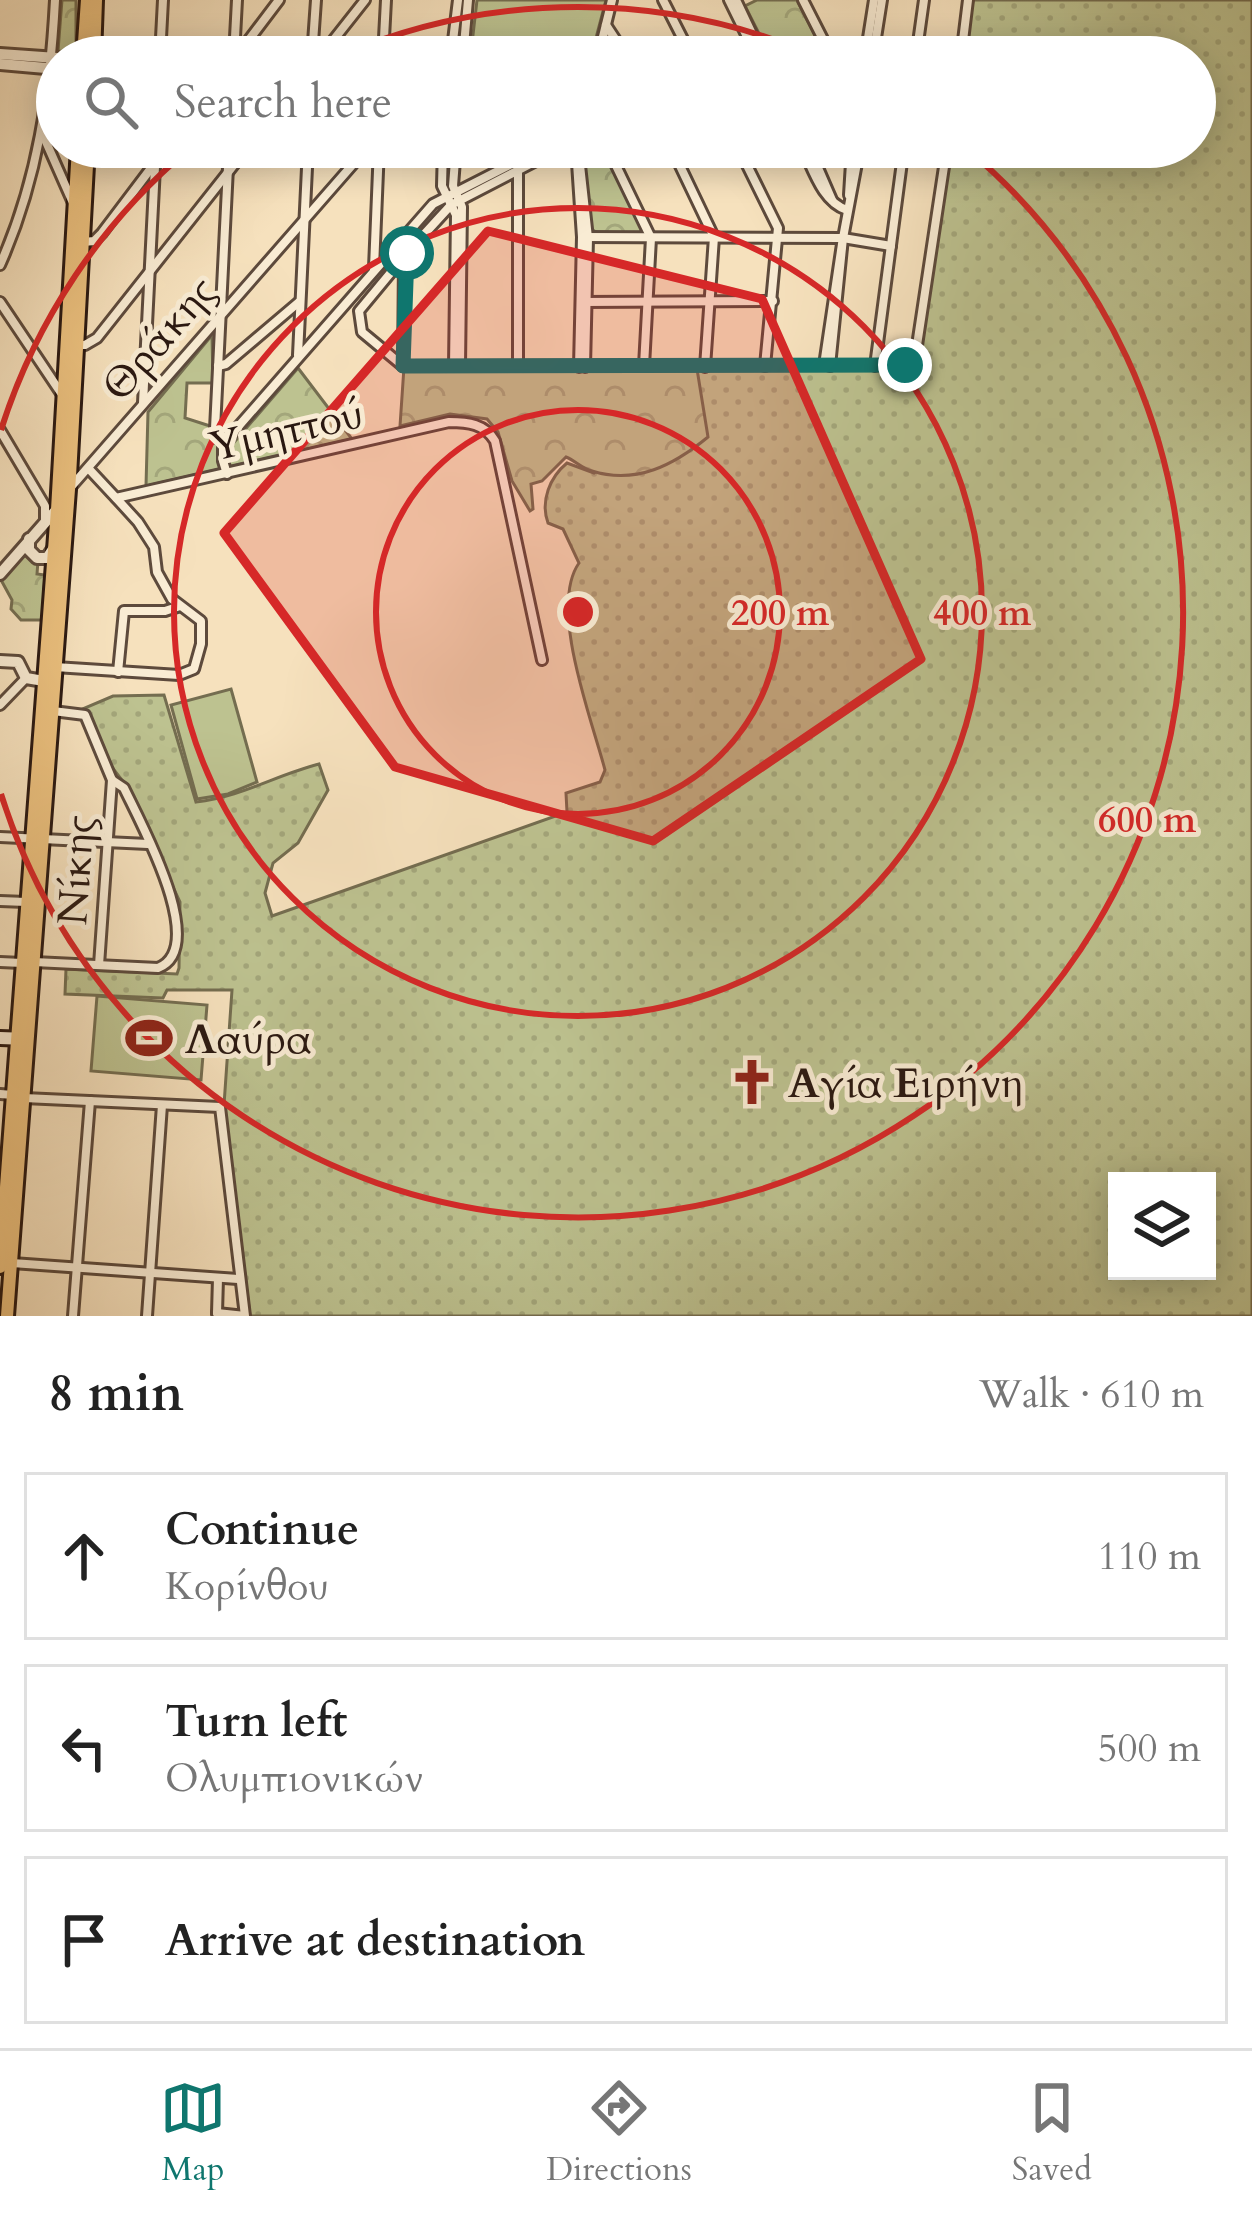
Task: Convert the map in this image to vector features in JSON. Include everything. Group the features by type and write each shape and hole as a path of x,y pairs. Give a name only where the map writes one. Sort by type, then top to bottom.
{"main road":[{"path":"84,36 87,0"},
{"path":"95,36 96,0"},
{"path":"8,1316 3,1263 12,1096 23,1036 37,839 77,168"},
{"path":"28,962 26,902 52,711 56,512 69,489 87,168"},
{"path":"0,1034 23,1036"}],"street":[{"path":"54,36 55,0"},
{"path":"236,36 237,0"},
{"path":"251,36 279,0"},
{"path":"316,0 316,36"},
{"path":"334,36 365,0"},
{"path":"384,36 386,0"},
{"path":"452,36 458,0"},
{"path":"466,36 468,0"},
{"path":"603,36 612,0"},
{"path":"663,0 681,36"},
{"path":"803,0 819,36"},
{"path":"919,36 924,0"},
{"path":"964,36 968,0"},
{"path":"160,36 161,1"},
{"path":"737,1 751,36"},
{"path":"871,36 875,2"},
{"path":"606,25 613,36"},
{"path":"0,54 36,60"},
{"path":"0,64 36,63"},
{"path":"0,266 19,224 36,161"},
{"path":"58,168 74,205"},
{"path":"83,242 94,241 103,233 151,168"},
{"path":"143,406 155,168"},
{"path":"227,168 215,429 224,437 227,474"},
{"path":"76,345 85,346 97,338 232,168"},
{"path":"298,356 307,168"},
{"name":"Θράκης","path":"69,489 350,168"},
{"path":"374,269 378,168"},
{"path":"442,168 441,183 453,198"},
{"path":"455,168 457,366"},
{"path":"505,168 453,198 359,310 362,332 402,365 905,365 914,361 944,168"},
{"path":"224,437 230,436 433,204 522,168"},
{"path":"580,168 585,237 582,367"},
{"path":"617,168 651,238 644,366"},
{"path":"681,168 714,237 704,367"},
{"path":"749,168 775,218 779,236 765,366"},
{"path":"815,168 832,202 847,210"},
{"path":"827,365 852,168"},
{"path":"875,366 901,168"},
{"path":"518,170 518,366"},
{"path":"585,237 779,236 891,246"},
{"path":"398,244 406,254 402,365"},
{"path":"583,302 773,301"},
{"path":"0,302 63,397"},
{"path":"218,366 299,302"},
{"name":"Υμηττού","path":"116,498 449,422 486,430 495,441 542,660"},
{"path":"0,430 56,512 0,574"},
{"path":"55,667 179,675 194,669 201,644 201,621 180,606 160,581 154,547 139,522 89,470"},
{"path":"28,539 29,550 37,557 47,558 53,549"},
{"path":"118,672 124,611 165,611 180,606"},
{"path":"0,661 18,662 26,678"},
{"path":"26,678 44,681"},
{"path":"0,705 26,678"},
{"path":"0,962 158,968 173,955 176,904 124,788 112,780 85,715 52,711"},
{"name":"Νίκης","path":"99,965 112,780"},
{"path":"0,837 149,844"},
{"path":"0,901 26,902"},
{"path":"12,1096 220,1107 244,1316 217,1314 218,1278"},
{"path":"73,1316 90,1101"},
{"path":"147,1316 162,1105"},
{"path":"3,1263 238,1279"}],"highlighted area":[{"path":"488,231 762,299 921,659 653,841 395,767 224,533"}],"green space":[{"path":"62,0 76,0 76,36 59,36"},
{"path":"477,0 606,0 597,36 473,36"},
{"path":"757,0 797,0 815,36 760,36 745,6"},
{"path":"973,0 1252,0 1252,1316 250,1316 224,1105 232,990 167,990 163,998 65,994 66,969 177,974 179,968 180,902 89,713 80,710 113,696 164,695 196,802 228,796 319,764 328,790 298,843 273,863 265,893 272,916 567,812 566,793 600,782 605,770 570,635 571,582 579,563 563,529 548,523 548,490 567,463 594,473 699,394 697,369 917,368 948,168 1216,168 1216,36 968,36"},
{"path":"585,168 613,168 644,230 617,236 590,228"},
{"path":"212,335 213,383 187,383 185,418 210,426 213,443 230,447 298,368 352,439 146,486 148,412"},
{"path":"404,367 697,369 708,437 668,464 639,474 608,475 566,457 542,481 531,484 530,511 512,481 498,432 487,419 450,414 400,426"},
{"path":"25,552 38,561 37,574 45,575 42,620 21,620 11,609 12,600 0,578"},
{"path":"231,689 257,782 228,794 197,799 171,705"},
{"name":"Λαύρα","path":"97,996 207,1005 201,1080 91,1071"}],"place":[{"name":"Λαύρα","path":"149,1038"},
{"name":"Αγία Ειρήνη","path":"752,1082"}],"route":[{"path":"407,253 403,366 905,365"}]}
